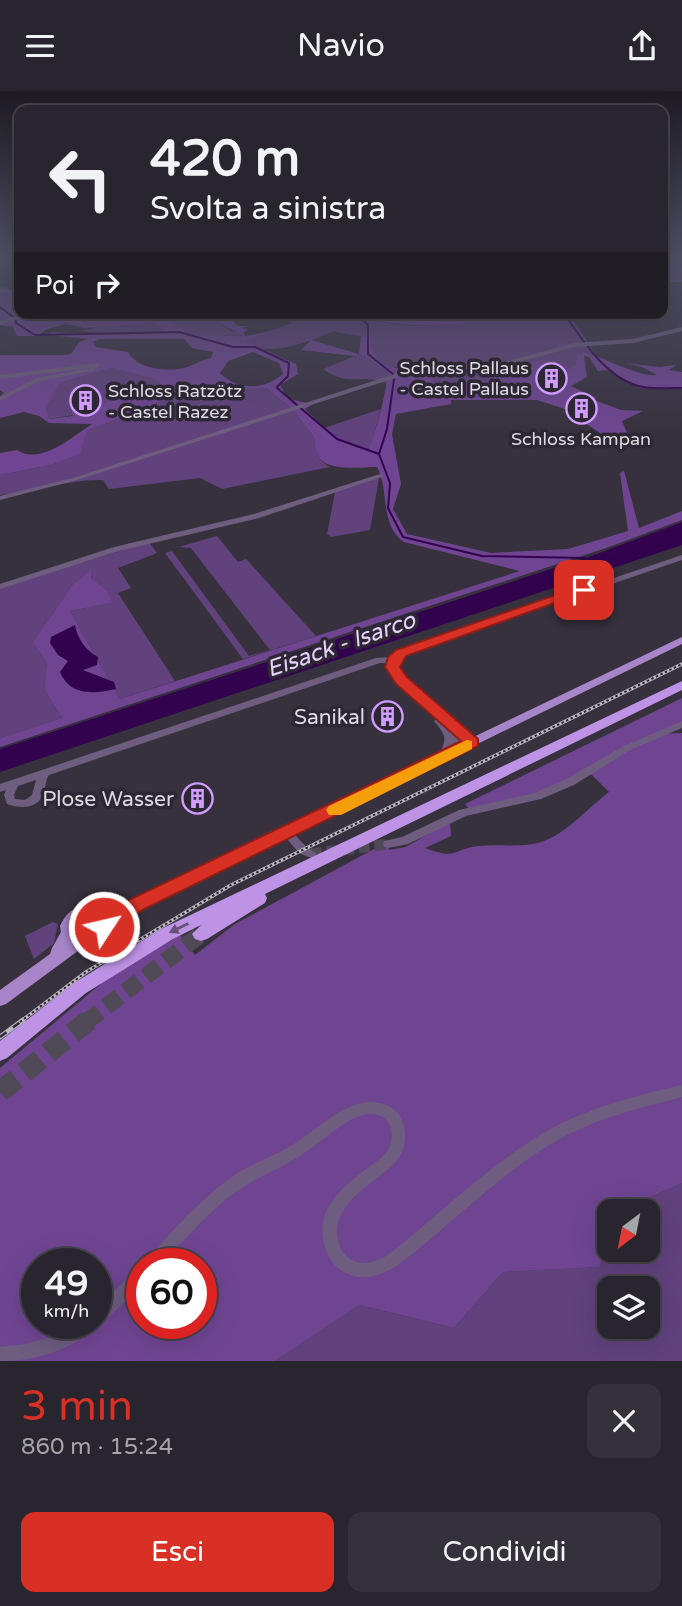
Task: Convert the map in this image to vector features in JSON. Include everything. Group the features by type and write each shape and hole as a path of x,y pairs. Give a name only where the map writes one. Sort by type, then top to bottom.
{"highway":[{"path":"0,1052 80,988 167,934 682,685"},
{"path":"201,934 283,886 682,692"}],"main road":[{"path":"0,999 53,959 75,937 92,938 102,920 287,834 682,640"},
{"path":"75,937 69,922 75,915 87,910 102,920"}],"street":[{"path":"0,498 57,485 393,375 426,368 512,362 581,344 642,340 680,332"},
{"path":"0,377 97,365 92,370 38,379 0,399"},
{"path":"0,587 117,549 256,516 380,476"},
{"path":"0,789 379,660 393,660 401,653 682,557"},
{"path":"393,660 395,673 468,744"},
{"path":"430,709 446,730 450,743 443,757"},
{"path":"388,845 404,841 463,813 509,804 559,787 627,748 682,724"},
{"path":"446,730 468,744"},
{"path":"14,784 9,795 14,804 33,801 45,773"},
{"path":"27,779 38,790"},
{"path":"287,834 303,851 311,854"},
{"path":"167,1248 228,1188 296,1151 360,1109 383,1110 392,1116 400,1130 399,1146 393,1155 341,1201 329,1225 329,1236 336,1255 352,1268 368,1271 393,1260 522,1155 552,1136 606,1111 682,1091"},
{"path":"112,1303 126,1289"},
{"path":"0,1355 51,1348 70,1339"}],"shaded area":[{"path":"0,315 14,315 14,319 234,319 232,320 238,326 247,326 242,328 248,330 244,332 245,336 272,331 245,341 296,364 298,374 280,385 288,399 313,404 305,409 327,429 342,440 369,449 381,411 388,372 360,354 355,356 301,350 311,340 359,354 361,336 371,337 378,358 393,367 433,378 433,385 465,384 492,379 499,371 513,365 545,359 567,369 576,366 577,356 584,352 650,375 657,375 642,367 624,363 659,367 676,365 669,370 682,372 682,389 640,388 608,370 598,371 589,357 584,356 587,377 571,386 596,398 594,400 621,410 643,411 622,421 627,433 636,437 603,437 571,411 537,400 451,400 451,404 396,414 392,434 401,484 393,509 407,534 491,553 568,549 628,531 620,473 624,471 639,528 682,511 682,520 606,548 0,747 0,738 62,718 44,689 47,663 33,642 73,584 91,570 91,578 107,591 112,603 70,611 120,699 520,571 404,542 391,526 377,467 346,468 327,464 320,459 315,439 293,410 266,388 207,391 163,401 87,431 80,454 51,465 0,475 0,453 17,450 26,454 46,452 92,424 49,423 39,416 24,412 0,418 0,396 4,393 0,390 0,355 67,355 72,353 79,342 88,339 48,335 50,332 124,335 165,331 154,323 84,328 66,324 47,329 38,336 17,336 13,327 0,325","holes":["169,320 215,321 244,336 190,335","99,339 184,339 192,348 213,352 211,358 184,368 169,370 145,366 128,352 96,347 93,342","253,352 279,363 283,374 259,386 250,386 234,383 220,373 228,361","112,368 153,379 165,387 72,411 73,416 49,419 46,408 60,383"]},
{"path":"285,319 374,319 401,325 429,325 495,319 573,319 596,355 584,352 576,367 566,369 545,359 513,365 499,371 492,379 465,384 433,385 415,372 386,364 379,359 373,350 371,337 334,331 276,349 253,346 244,340 293,323"},
{"path":"372,319 506,319 443,325"},
{"path":"168,320 215,321 245,336 190,335"},
{"path":"154,323 166,331 124,335 78,331 117,324"},
{"path":"360,354 388,372 387,383 341,378 323,369"},
{"path":"112,368 153,379 166,387 73,411 73,415 49,419 46,408 60,383"},
{"path":"266,388 293,410 315,439 318,456 330,467 222,489 200,478 109,489 103,480 90,480 0,495 0,475 51,465 79,454 87,431 163,401 207,391"},
{"path":"381,409 370,449 352,446 324,428"},
{"path":"379,478 370,530 331,537 327,534 335,492"},
{"path":"217,536 238,562 246,559 316,636 243,659 165,553 172,551 249,656 270,650 191,548 179,547"},
{"path":"149,542 157,553 118,568 131,588 118,593 175,681 120,699 70,611 111,603 105,589 68,604 66,616 75,625 57,632 50,623 66,600 92,580 90,571 73,584 33,642 47,663 44,689 62,718 0,738 0,588"},
{"path":"682,698 682,724 660,734 682,733 682,1183 646,1199 597,1199 597,1262 602,1262 600,1267 503,1272 454,1328 359,1305 275,1361 0,1361 0,1068 108,978 180,935 195,955 235,924 387,842 389,850 406,847 450,821 451,836 425,848 449,854 478,846 526,845 544,841 564,830 609,792 589,772 537,796 471,811 465,804"},
{"path":"53,922 58,924 54,943 34,959 25,936"},
{"path":"682,1183 682,1361 275,1361 359,1305 454,1328 503,1272 600,1267 602,1262 660,1262 660,1199 646,1199"}],"water":[{"name":"Eisack - Isarco","path":"682,522 682,545 0,772 0,749 594,555"},
{"path":"75,625 83,644 98,657 97,665 83,670 114,682 116,689 84,691 76,689 64,680 60,672 68,661 58,655 50,643 51,637"}],"waterway":[{"path":"15,319 16,323 35,335 179,332 233,347 255,347 289,363 288,376 277,387"},
{"path":"362,319 368,325 368,354 393,374"},
{"path":"568,319 597,358 618,377 643,387 682,388"},
{"path":"379,454 387,429 394,379"},
{"path":"277,388 337,439 379,454"},
{"path":"379,454 390,483 388,508 403,537 482,556 585,558"}],"tunnel":[{"path":"311,854 388,844"},
{"path":"86,1022 201,934"},
{"path":"0,1092 89,1020"}],"railway":[{"path":"20,1022 86,972 231,885 682,664"},
{"path":"0,1037 23,1020"}],"slow traffic":[{"path":"335,810 467,745"}],"place":[{"name":"Schloss Pallaus - Castel Pallaus","path":"552,378"},
{"name":"Schloss Ratzötz - Castel Razez","path":"85,401"},
{"name":"Schloss Kampan","path":"581,409"},
{"name":"Sanikal","path":"388,717"},
{"name":"Plose Wasser","path":"197,799"}],"route":[{"path":"104,927 137,904 472,743 430,709 402,681 392,667 393,660 401,653 584,590"}]}
